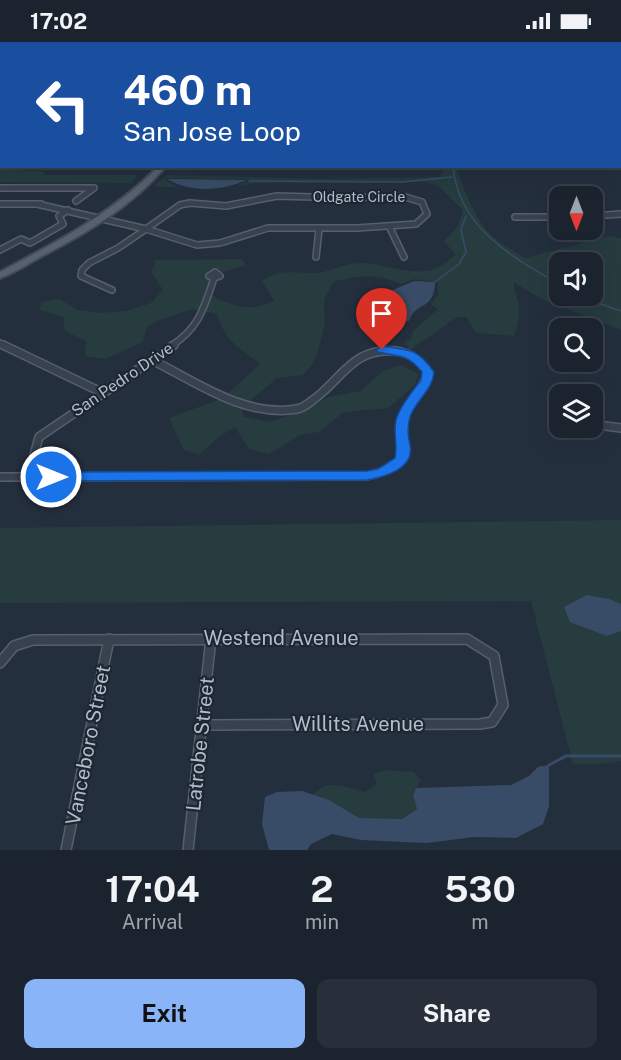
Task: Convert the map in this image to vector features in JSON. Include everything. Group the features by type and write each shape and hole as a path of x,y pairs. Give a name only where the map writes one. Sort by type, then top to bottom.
{"main road":[{"path":"0,275 100,217 139,191 161,168"}],"street":[{"path":"0,197 2,188 94,188 59,216 63,224 30,243 21,239 0,250"},
{"name":"Oldgate Circle","path":"0,204 72,206 100,217 147,229 188,243 207,245 268,228 416,224 424,219 426,214 422,202 402,196 277,196 226,206 190,203 175,208 147,229"},
{"path":"603,215 621,214"},
{"path":"515,217 549,217"},
{"path":"389,226 404,257"},
{"path":"316,257 319,228"},
{"path":"112,290 81,276 82,270 89,263 147,229"},
{"name":"San Pedro Drive","path":"28,477 39,437 185,337 202,315 214,278"},
{"path":"0,343 103,393"},
{"path":"0,477 367,476 382,473 395,466 401,459 404,447 401,439 403,417 427,380 428,372 417,358 406,353 392,350 372,351 359,355 317,398 299,408 264,408 238,404 152,360"},
{"path":"603,426 621,428"},
{"name":"Latrobe Street","path":"188,850 212,638"},
{"name":"Vanceboro Street","path":"66,850 109,639"},
{"name":"Westend Avenue","path":"0,663 14,646 33,640 467,639 494,656 503,705"},
{"name":"Willits Avenue","path":"203,725 480,724 492,723 503,705"}],"green space":[{"path":"0,168 42,171 45,175 138,175 131,183 0,182"},
{"path":"444,168 457,168 468,198 485,228 497,240 525,258 594,240 603,240 603,238 609,236 621,238 621,330 603,323 603,318 590,318 560,306 603,306 603,252 549,252 549,302 514,282 519,310 514,336 476,333 466,317 457,317 410,350 404,342 411,339 413,331 438,309 431,304 438,295 438,282 414,279 401,284 384,278 367,277 333,282 324,300 325,323 313,364 303,375 277,378 250,401 241,404 244,417 270,422 310,408 328,397 360,391 383,371 400,365 419,374 414,386 388,408 344,412 319,432 300,435 269,454 249,449 235,427 220,436 199,455 184,450 169,418 223,398 260,364 229,338 217,314 192,309 157,321 146,328 143,342 105,359 85,356 86,341 65,331 63,317 39,310 42,302 59,299 78,310 100,313 126,311 151,303 163,290 151,272 156,260 242,259 246,265 213,275 205,291 230,304 247,307 274,301 262,281 280,273 317,273 360,263 410,271 429,271 440,267 456,255 444,241 458,226 463,210 437,185 425,182 260,183 236,186 249,181 247,179 167,178 165,180 178,187 157,187 155,184 168,175 318,179 440,177"},
{"path":"621,520 621,761 601,764 573,764 531,601 0,603 0,528"},
{"path":"385,770 413,772 421,780 413,795 417,809 402,819 359,818 329,800 313,795 324,786 331,785 365,792 377,784 373,774"}],"water":[{"path":"167,179 247,180 207,189 186,187"},
{"path":"414,281 435,282 434,291 432,298 416,310 409,321 390,320 372,311 379,296"},
{"path":"587,595 621,604 621,631 607,636 570,622 564,607"},
{"path":"549,765 549,806 543,824 516,838 474,837 427,843 361,840 332,834 311,844 307,850 269,850 262,824 265,797 277,792 302,791 329,800 359,818 402,819 417,809 413,795 416,788 511,785 529,776 538,767"}],"waterway":[{"path":"453,168 457,187 476,223 506,251 549,278"},
{"path":"249,181 402,182 452,177"},
{"path":"435,282 459,264 466,252 461,230 466,216"},
{"path":"603,305 621,311"},
{"path":"549,765 566,756 621,756"}],"route":[{"path":"51,477 367,476 382,473 395,466 401,459 404,447 401,439 403,417 427,380 428,372 417,358 406,353 382,350"}]}
